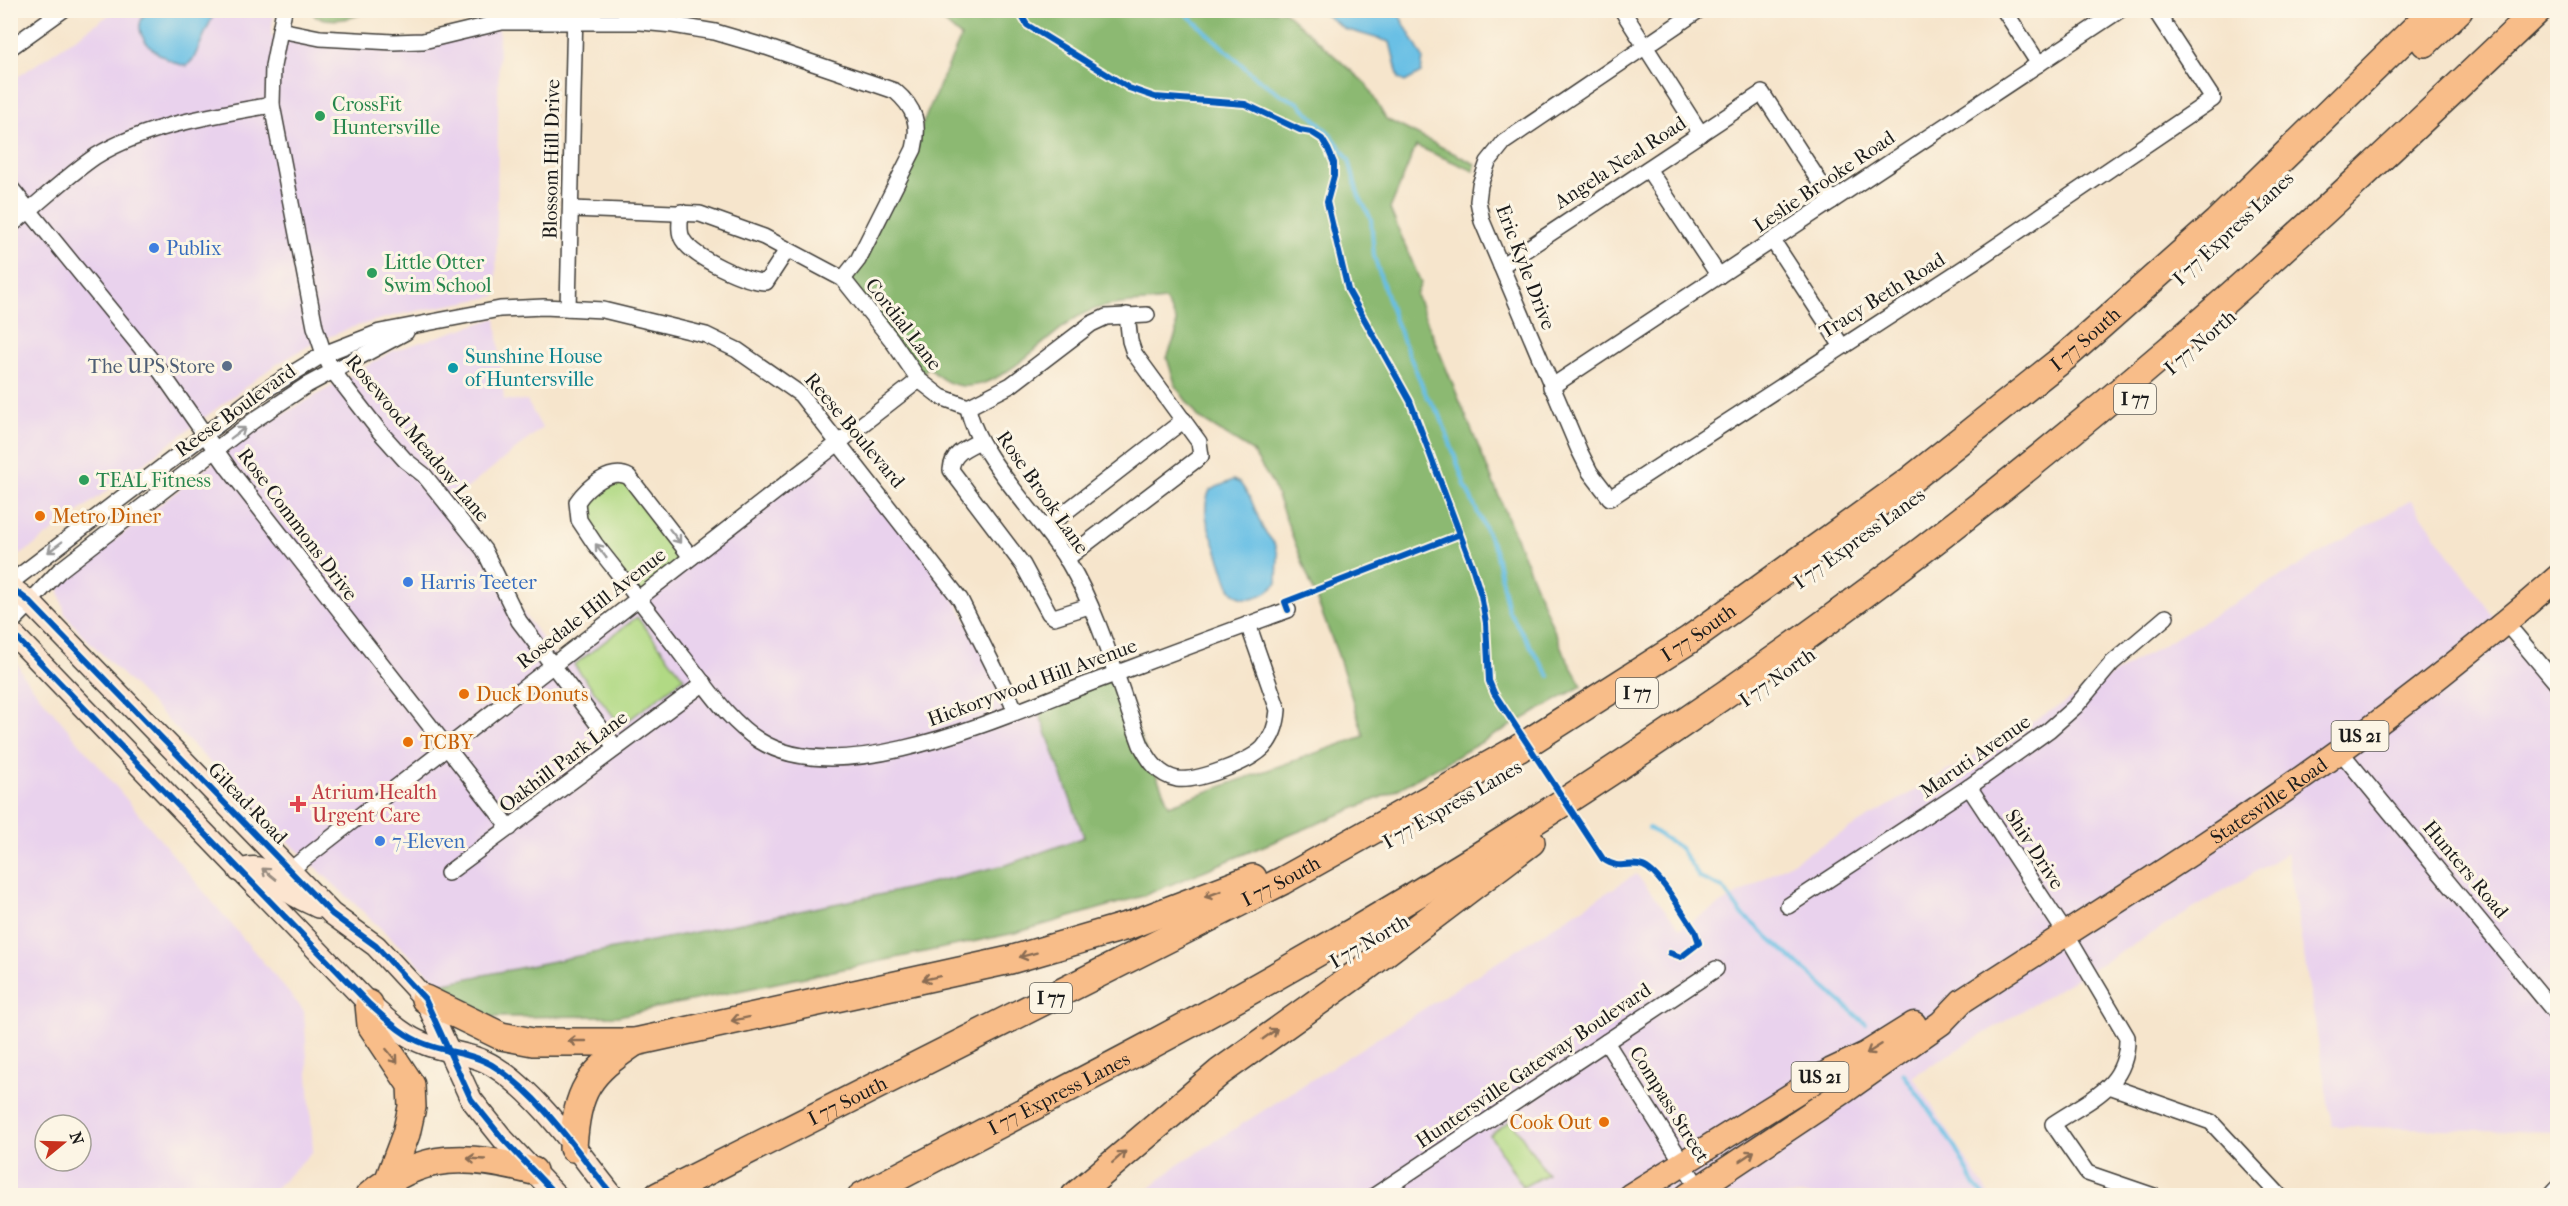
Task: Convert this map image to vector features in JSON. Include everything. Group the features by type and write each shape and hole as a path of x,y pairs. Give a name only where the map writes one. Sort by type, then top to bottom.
{"highway":[{"name":"I 77 South","path":"658,1196 1199,923 1440,794 1576,713 1689,640 1836,537 1961,441 2167,268 2283,160 2434,10"},
{"name":"I 77 Express Lanes","path":"693,1196 1289,895 1526,762 1698,653 1864,536 1971,454 2075,369 2228,234 2459,10"},
{"name":"I 77 Express Lanes","path":"862,1196 1202,1017 1359,928 1522,829 1747,679 1965,517 2130,382 2307,226 2538,10"},
{"name":"I 77 North","path":"896,1196 1288,987 1531,842 1756,692 1902,585 2045,474 2251,298 2558,17"},
{"path":"425,999 501,1036 533,1042 635,1042 949,974 1070,943 1234,886 1440,794"},
{"path":"1075,1196 1228,1066 1361,971 1531,842"},
{"path":"369,1004 371,1025 411,1085 412,1107 406,1134 379,1187"},
{"path":"573,1148 575,1124 587,1084 601,1066 635,1042"},
{"path":"379,1187 429,1164 460,1158 484,1159 533,1171"}],"main road":[{"name":"Statesville Road","path":"1630,1196 1681,1162 1934,1011 1962,1001 2066,934 2340,751 2505,622 2558,577"},
{"name":"Gilead Road","path":"10,585 30,602 332,914 375,946 425,999 471,1100 557,1196"},
{"path":"10,631 369,1004 412,1038 485,1061 505,1074 532,1098 613,1196"},
{"path":"239,871 249,867 262,867 290,892 332,914"},
{"name":"Statesville Road","path":"1696,1193 1941,1023 1962,1001"}],"street":[{"path":"10,48 63,10"},
{"name":"Rosewood Meadow Lane","path":"284,10 273,66 272,105 315,327 324,354 332,370 380,432 405,460 424,475 484,550 508,603 616,748"},
{"path":"1622,10 1701,134"},
{"name":"Eric Kyle Drive","path":"1584,460 1482,221 1478,201 1486,167 1494,152 1522,129 1699,10"},
{"path":"2004,10 2039,64"},
{"name":"Leslie Brooke Road","path":"1551,387 2120,10"},
{"name":"Tracy Beth Road","path":"1584,460 1610,498 1842,345 1973,262 2213,99 2155,10"},
{"path":"280,30 320,38 393,42 423,40 502,22 575,17 641,22 715,32 895,91 909,102 915,116 918,134 914,149 858,260 843,279"},
{"name":"Blossom Hill Drive","path":"568,308 575,17"},
{"name":"Angela Neal Road","path":"1501,266 1762,93 1832,201"},
{"path":"10,226 95,157 120,144 156,131 272,105"},
{"path":"1648,169 1719,276"},
{"name":"Rose Commons Drive","path":"10,187 144,351 215,450 510,828"},
{"name":"Cordial Lane","path":"572,209 700,214 750,230 843,279 891,339 919,381 941,397 968,407"},
{"path":"681,212 682,238 690,249 745,278 766,282 787,250"},
{"path":"1773,241 1842,345"},
{"name":"Reese Boulevard","path":"10,585 254,397 324,354 380,332 500,309 603,310 706,335 737,350 801,394 960,599 1016,711"},
{"path":"1066,559 1201,456 1199,442 1134,353 1127,315"},
{"path":"968,407 1011,385 1091,324 1106,317 1147,315"},
{"name":"Reese Boulevard","path":"10,622 59,571 215,450 289,397 332,370 419,324"},
{"name":"Rosedale Hill Avenue","path":"290,870 637,597 919,381"},
{"name":"Rose Brook Lane","path":"968,407 970,421 980,441 1066,559 1089,606 1141,745 1151,764 1162,773 1177,779 1193,778 1253,756 1264,747 1277,723 1274,696 1248,624"},
{"path":"1045,528 1184,420"},
{"path":"980,441 961,450 951,461 951,470 1023,565 1048,613 1054,617 1063,616 1089,606"},
{"name":"Hickorywood Hill Avenue","path":"691,557 629,477 624,474 611,474 577,502 579,520 742,729 780,751 818,759 838,758 943,739 1288,610"},
{"name":"Maruti Avenue","path":"1788,906 1969,787 2061,720 2112,663 2166,617"},
{"path":"2505,622 2558,685"},
{"name":"Oakhill Park Lane","path":"448,873 704,683"},
{"name":"Hunters Road","path":"2340,751 2558,1016"},
{"name":"Shiv Drive","path":"1969,787 2066,934 2127,1037 2127,1055 2120,1075 2109,1086"},
{"name":"Huntersville Gateway Boulevard","path":"1374,1196 1716,969"},
{"name":"Compass Street","path":"1606,1042 1681,1162 1696,1193"},
{"path":"2154,1196 2087,1173 2053,1124 2109,1086 2211,1122 2280,1196"},
{"path":"2551,1196 2558,1188"}],"shaded area":[{"path":"115,11 274,11 271,36 357,46 499,29 496,296 396,315 350,328 312,344 272,367 25,552 11,559 10,82"},
{"path":"496,318 504,400 527,401 542,428 454,499 493,549 512,597 556,658 839,441 936,566 1016,711 1114,675 1141,745 1169,805 1009,864 810,911 440,984 291,844 81,633 65,614 59,591 61,582 254,431 393,351"},
{"path":"2411,500 2557,707 2558,1130 2555,1132 2332,1126 2287,853 1913,1076 1989,1195 1141,1196 1176,1166 1636,874 1680,928"},
{"path":"11,657 16,661 24,677 304,1011 313,1151 269,1195 11,1195"}],"green space":[{"path":"311,11 367,11 336,20 316,17"},
{"path":"931,11 1284,11 1366,84 1386,119 1475,164 1474,171 1416,146 1390,209 1421,283 1416,295 1564,654 1582,686 1391,793 1143,896 1015,933 618,1016 488,1017 462,1006 440,984 893,892 1009,864 1084,837 1036,704 1114,675 1169,805 1364,736 1338,655 1272,483 1252,451 1199,418 1176,387 1167,358 1176,334 1176,320 1165,300 1110,305 1089,311 1062,328 1006,372 986,382 966,386 947,382 928,366 919,380 843,279 918,134 961,37"},
{"path":"617,473 691,557 637,597 579,520 581,497"},
{"path":"637,617 684,678 621,726 574,665"},
{"path":"1511,1120 1547,1174 1523,1187 1490,1135"}],"water":[{"path":"148,11 215,11 194,58 187,66 178,64 158,53 143,38 140,29 141,20"},
{"path":"1320,11 1397,11 1423,58 1421,73 1405,82 1399,79 1390,42 1345,29"},
{"path":"1233,480 1240,483 1250,497 1263,529 1274,543 1278,554 1277,583 1267,592 1254,598 1241,597 1230,588 1206,516 1210,490"}],"waterway":[{"path":"1182,10 1253,75 1281,95 1299,103 1332,136 1349,160 1358,194 1371,219 1374,256 1394,318 1426,395 1440,415 1465,485 1495,550 1508,610 1549,676"},
{"path":"1649,828 1680,848 1700,878 1723,888 1741,913 1866,1024"},
{"path":"1903,1073 1956,1149 1975,1186 1984,1196"}],"cycle path":[{"path":"1018,10 1027,25 1129,88 1155,97 1245,104 1300,130 1311,132 1322,139 1334,163 1334,176 1327,202 1348,290 1410,401 1472,566 1481,595 1486,623 1489,681 1494,693 1603,859 1619,865 1643,866 1657,877 1671,895 1695,931 1699,943 1681,957 1670,953"},
{"path":"1288,610 1285,602 1458,535"},
{"path":"10,587 30,602 332,914 376,946 425,999 471,1099 503,1139 557,1196"},
{"path":"10,631 369,1004 395,1027 417,1041 487,1062 512,1079 558,1126 613,1196"}],"place":[{"name":"CrossFit Huntersville","path":"320,116"},
{"name":"Publix","path":"154,248"},
{"name":"Little Otter Swim School","path":"372,273"},
{"name":"The UPS Store","path":"227,366"},
{"name":"Sunshine House of Huntersville","path":"453,368"},
{"name":"TEAL Fitness","path":"84,480"},
{"name":"Metro Diner","path":"40,516"},
{"name":"Harris Teeter","path":"408,582"},
{"name":"Duck Donuts","path":"464,694"},
{"name":"TCBY","path":"408,742"},
{"name":"Atrium Health Urgent Care","path":"298,804"},
{"name":"7-Eleven","path":"380,841"},
{"name":"Cook Out","path":"1604,1122"}]}
